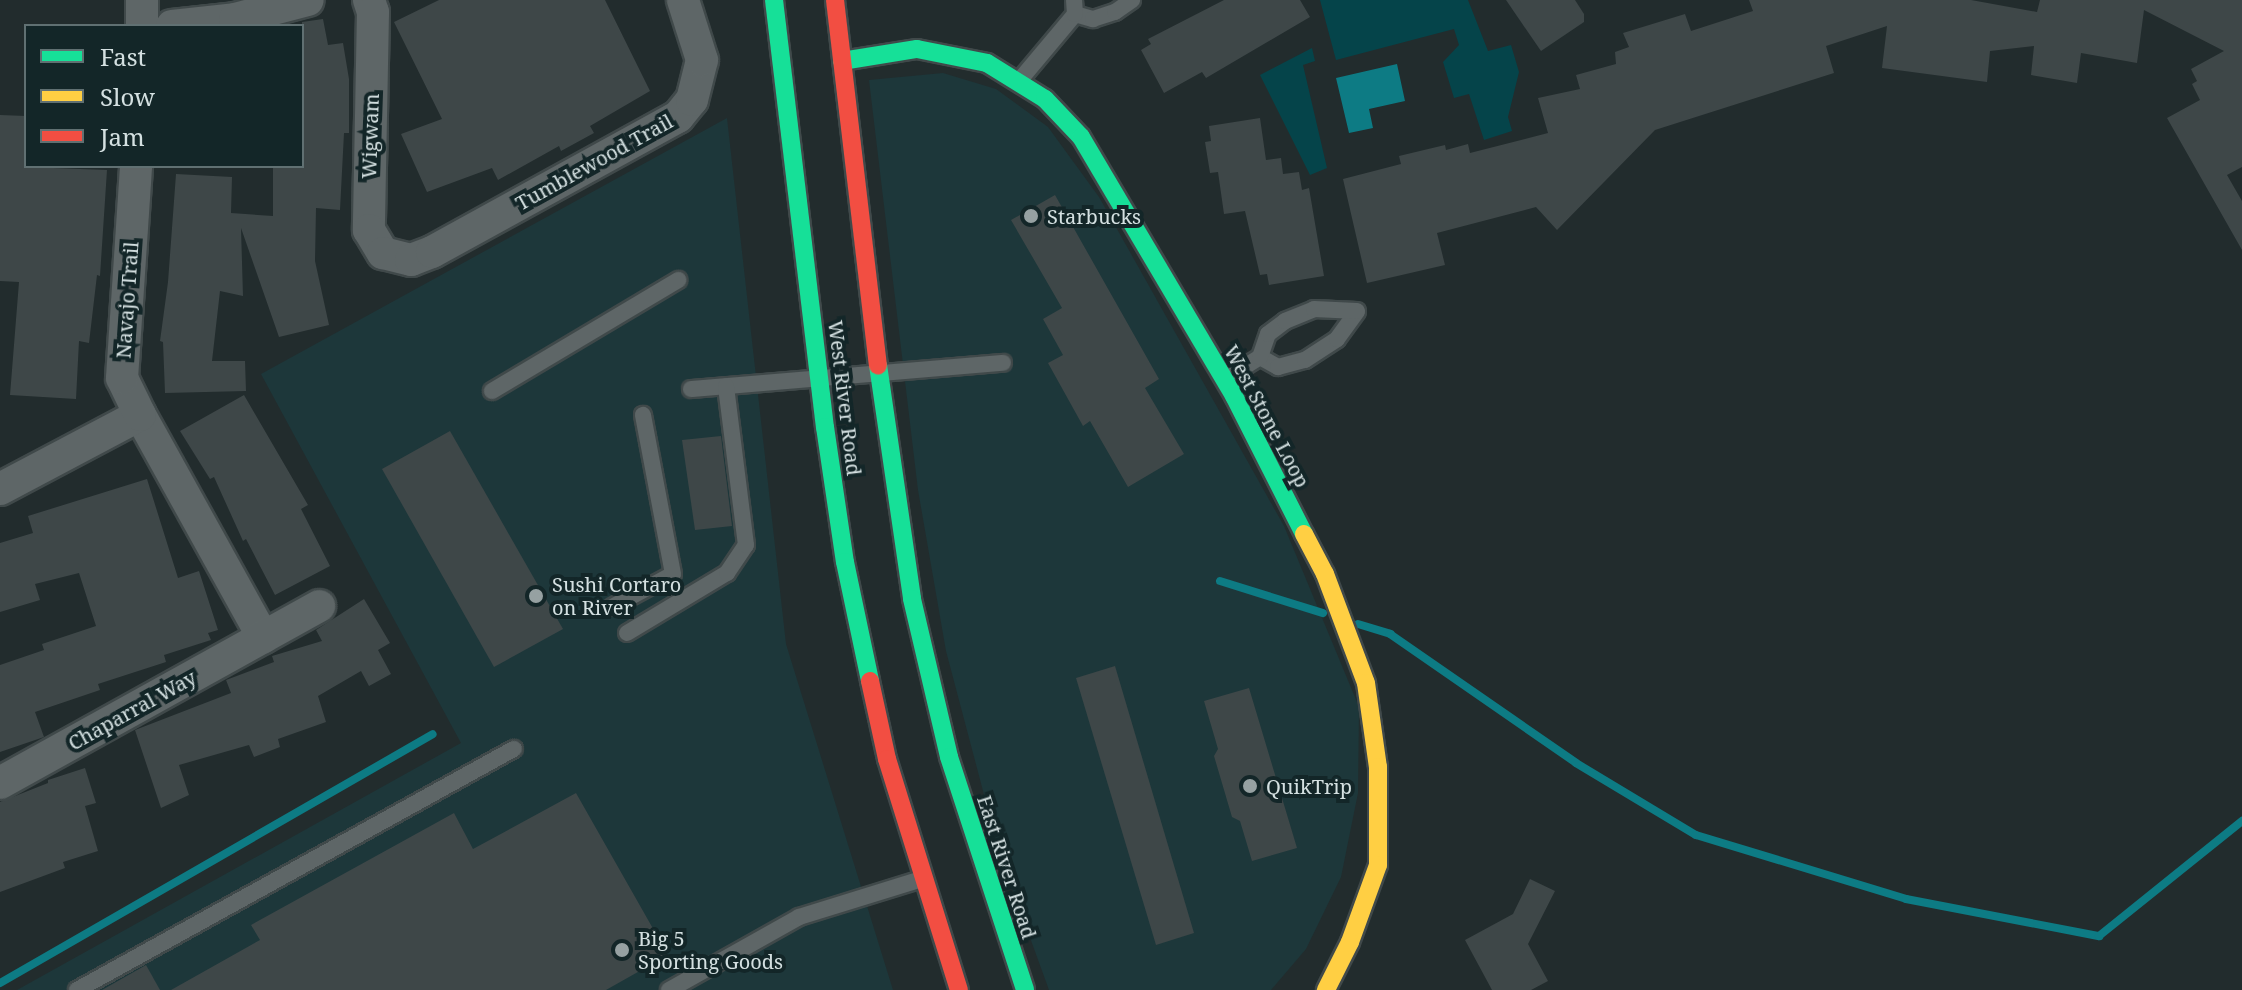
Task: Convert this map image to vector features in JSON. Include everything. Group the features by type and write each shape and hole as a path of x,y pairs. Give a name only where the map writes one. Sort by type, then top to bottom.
{"main road":[{"name":"West River Road","path":"774,0 845,562 897,797 922,879"},
{"name":"West River Road","path":"835,0 879,375 912,599 949,757"},
{"name":"West Stone Loop","path":"842,61 917,49 987,63 1045,99 1081,137 1224,380 1325,574 1366,683 1378,767 1378,865 1350,942 1326,990"},
{"name":"East River Road","path":"949,757 1025,990"},
{"path":"922,879 959,990"}],"street":[{"path":"142,0 142,24"},
{"path":"190,24 235,19 308,0"},
{"name":"Wigwam","path":"369,0 373,12 369,230 383,253 397,258"},
{"name":"Tumblewood Trail","path":"397,258 411,260 432,252 678,117 692,100 702,60 683,0"},
{"name":"Navajo Trail","path":"136,168 122,378 263,637"},
{"path":"0,489 140,415"},
{"name":"Chaparral Way","path":"0,783 319,606"}],"lane":[{"path":"1018,83 1075,7 1093,19 1115,12 1132,0"},
{"path":"492,391 678,280"},
{"path":"1224,380 1260,357 1268,334 1285,321 1314,309 1357,311 1337,339 1305,360 1278,367 1260,357"},
{"path":"691,389 1003,363"},
{"path":"627,633 727,573 746,545 726,386"},
{"path":"612,607 673,574 643,415"},
{"path":"77,990 514,749"},
{"path":"669,990 799,917 922,879"}],"shaded area":[{"path":"1320,0 1468,0 1488,51 1511,45 1519,72 1508,117 1512,131 1484,140 1469,94 1454,98 1443,62 1459,45 1454,29 1336,60"},
{"path":"1312,48 1315,61 1303,65 1327,168 1310,175 1260,75"},
{"path":"1397,64 1405,101 1369,109 1373,128 1349,133 1336,78"},
{"path":"943,73 996,89 1048,127 1099,197 1284,526 1359,707 1358,793 1341,877 1306,949 1271,990 1049,990 1000,855 946,651 918,490 869,80"},
{"path":"727,118 786,644 893,990 17,990 461,743 261,374"}],"building":[{"path":"439,0 605,0 650,91 590,126 594,133 561,151 559,146 498,180 492,168 427,192 401,134 442,119 394,22"},
{"path":"1224,0 1300,0 1310,17 1206,78 1202,72 1164,93 1141,50 1151,44 1148,39"},
{"path":"1506,0 1575,0 1584,14 1584,22 1541,51"},
{"path":"1749,0 1971,0 2037,12 2040,0 2242,0 2242,167 2227,175 2242,201 2242,250 2167,118 2200,100 2192,84 2197,81 2191,69 2224,51 2144,10 2137,63 2081,53 2077,83 2031,75 2034,46 1990,51 1987,82 1882,68 1887,26 1826,46 1834,73 1655,130 1557,230 1536,207 1437,233 1445,265 1367,283 1343,179 1401,164 1399,156 1445,145 1446,150 1468,144 1470,153 1548,133 1538,98 1580,89 1576,75 1616,64 1615,52 1629,47 1623,33 1685,14 1691,31 1753,11"},
{"path":"323,19 328,45 343,43 349,79 349,133 344,133 340,210 316,208 315,261 329,325 279,337 241,228 243,296 220,291 212,361 245,361 246,391 165,393 163,342 160,341 176,174 232,177 231,213 273,216 273,168 304,168 302,22"},
{"path":"0,115 24,116 24,168 107,170 100,276 97,275 89,343 79,341 76,399 10,395 19,282 0,281"},
{"path":"1260,118 1266,160 1281,158 1283,174 1299,172 1302,190 1309,188 1324,276 1269,285 1267,274 1260,275 1245,211 1224,214 1218,172 1210,173 1205,142 1211,141 1209,126"},
{"path":"1055,195 1159,379 1145,388 1184,454 1128,487 1090,421 1083,426 1048,363 1063,355 1043,319 1062,308 1011,220"},
{"path":"244,395 308,505 301,509 330,566 275,595 246,539 243,541 214,477 210,479 180,431"},
{"path":"450,431 563,629 494,667 382,469"},
{"path":"721,436 732,526 695,530 682,440"},
{"path":"147,479 178,578 199,571 218,630 208,633 211,640 164,655 166,662 98,684 100,690 35,712 44,737 0,752 0,665 44,650 42,644 96,626 79,573 35,584 40,600 0,612 0,543 33,533 28,516"},
{"path":"364,599 390,643 378,650 391,674 369,686 361,671 318,696 326,722 278,739 280,747 254,757 249,745 179,765 189,795 161,808 135,730 231,693 226,680 274,662 272,656 322,641 316,630"},
{"path":"1115,666 1194,933 1156,945 1076,678"},
{"name":"QuikTrip","path":"1249,688 1297,848 1252,861 1240,821 1232,817 1214,756 1218,749 1204,701"},
{"path":"85,768 96,803 85,806 98,851 63,862 65,868 0,892 0,802 48,783 48,780"},
{"path":"576,793 668,955 606,990 171,990 260,940 251,925 454,813 473,849"},
{"path":"1530,879 1555,891 1528,944 1548,981 1531,990 1492,990 1465,940 1513,914"},
{"path":"146,965 160,990 102,990"}],"waterway":[{"path":"1220,581 1323,613"},
{"path":"1358,624 1390,634 1576,763 1696,835 1906,899 2099,936 2242,821"},
{"path":"0,983 433,734"}],"traffic: fast":[{"path":"774,0 825,427 845,562 870,681"},
{"path":"842,61 917,49 987,63 1045,99 1081,137 1234,396 1304,534"},
{"path":"878,365 912,599 949,757 1025,990"}],"traffic: slow":[{"path":"1304,534 1325,574 1366,683 1378,767 1378,865 1350,942 1326,990"}],"traffic: jam":[{"path":"835,0 878,365"},
{"path":"870,681 887,759 959,990"}],"place":[{"name":"Starbucks","path":"1031,216"},
{"name":"Sushi Cortaro on River","path":"536,596"},
{"name":"QuikTrip","path":"1250,786"},
{"name":"Big 5 Sporting Goods","path":"622,950"}]}
